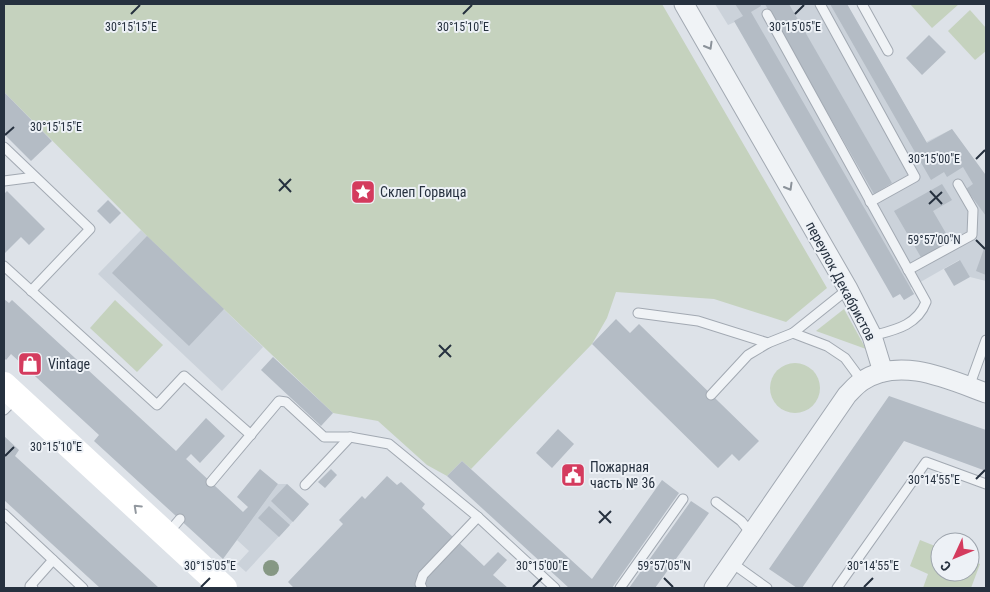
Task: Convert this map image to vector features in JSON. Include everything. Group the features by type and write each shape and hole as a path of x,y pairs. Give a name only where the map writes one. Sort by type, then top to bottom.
{"street":[{"name":"переулок Декабристов","path":"684,4 848,289 872,336 883,372"},
{"path":"714,588 847,395 862,381 883,372 909,370 938,375 978,390"},
{"path":"6,402 173,527 224,588"},
{"path":"6,402 200,588"}],"lane":[{"path":"820,4 915,177 870,202"},
{"path":"862,4 888,51"},
{"path":"767,14 926,302 923,311 902,328 872,336"},
{"path":"4,147 90,229 31,291"},
{"path":"4,181 35,177"},
{"path":"908,270 972,235 973,210 958,184"},
{"path":"4,266 157,405 184,376 251,435"},
{"path":"711,395 748,355 768,343 793,333 848,289"},
{"path":"638,313 698,322 768,343"},
{"path":"793,333 827,346 845,358 862,381"},
{"path":"978,390 986,340"},
{"path":"211,482 279,401 286,402 324,437 350,437 389,444 478,517 555,588"},
{"path":"305,485 350,437"},
{"path":"837,588 926,462 986,484"},
{"path":"620,588 683,499"},
{"path":"716,502 752,533"},
{"path":"4,514 83,588"},
{"path":"422,588 420,584 423,575 478,517"},
{"path":"33,588 30,586 53,560"},
{"path":"732,563 766,588"}],"shaded area":[{"path":"715,4 847,4 926,142 952,129 986,176 986,281 970,277 959,260 910,288 914,294 904,300 735,22 728,25"},
{"path":"141,230 263,347 222,391 98,274"},
{"path":"278,484 287,484 309,504 246,572 237,564 249,551 237,540"}],"green space":[{"path":"4,4 662,4 827,288 786,322 714,299 616,292 607,318 592,344 471,469 462,461 447,476 427,465 378,421 333,413 147,236 4,92"},
{"path":"910,4 959,4 932,28"},
{"path":"970,10 986,28 986,51 975,60 948,31"},
{"path":"115,300 163,345 137,372 90,328"},
{"path":"844,309 866,349 816,331"},
{"path":"795,363 805,365 813,370 818,378 820,388 818,398 813,406 805,411 795,413 785,411 777,406 772,398 770,388 772,378 777,370 785,365"},
{"path":"920,540 930,544 930,582 973,582 971,588 923,588 928,574 910,566"}],"building":[{"path":"735,4 760,4 761,6 751,12 914,294 904,300 900,294 893,298 734,21 743,16"},
{"path":"765,4 789,4 892,183 874,194"},
{"path":"830,4 847,4 927,143 952,129 985,174 986,216 966,189 973,184 963,167 947,177 944,172 931,180"},
{"path":"929,35 946,52 922,75 906,58"},
{"path":"4,92 52,141 31,161 4,134"},
{"path":"942,184 952,200 933,211 951,242 922,259 894,211"},
{"path":"7,191 45,229 29,245 21,237 5,253 4,194"},
{"path":"108,200 121,213 110,224 97,211"},
{"path":"147,236 224,309 189,346 112,273"},
{"path":"986,243 986,275 976,271"},
{"path":"960,260 970,277 954,286 944,269"},
{"path":"4,299 9,303 12,300 176,451 206,418 225,436 200,463 191,454 186,459 243,512 248,507 237,497 260,469 278,484 223,559 94,441 99,435 11,354 6,360 4,358"},
{"path":"616,319 630,333 639,324 759,441 739,461 732,454 718,468 592,344"},
{"path":"273,357 333,413 321,426 261,370"},
{"path":"889,396 986,430 986,471 904,441 802,588 797,588 769,569"},
{"path":"558,429 574,444 552,468 536,453"},
{"path":"4,436 19,450 15,456 159,588 100,588 4,500"},
{"path":"462,461 592,579 662,480 679,493 612,588 569,588 447,476"},
{"path":"331,469 337,475 325,488 318,482"},
{"path":"387,476 397,485 401,482 425,504 422,508 484,566 498,552 507,560 493,575 508,588 294,588 288,582 343,524 339,520 362,496 365,499"},
{"path":"287,484 309,504 293,522 271,501"},
{"path":"691,501 709,513 655,588 629,588"},
{"path":"269,506 290,525 279,537 258,518"}],"place":[{"name":"Склеп Горвица","path":"363,192"},
{"name":"Vintage","path":"30,364"},
{"name":"Пожарная часть № 36","path":"573,475"}]}
